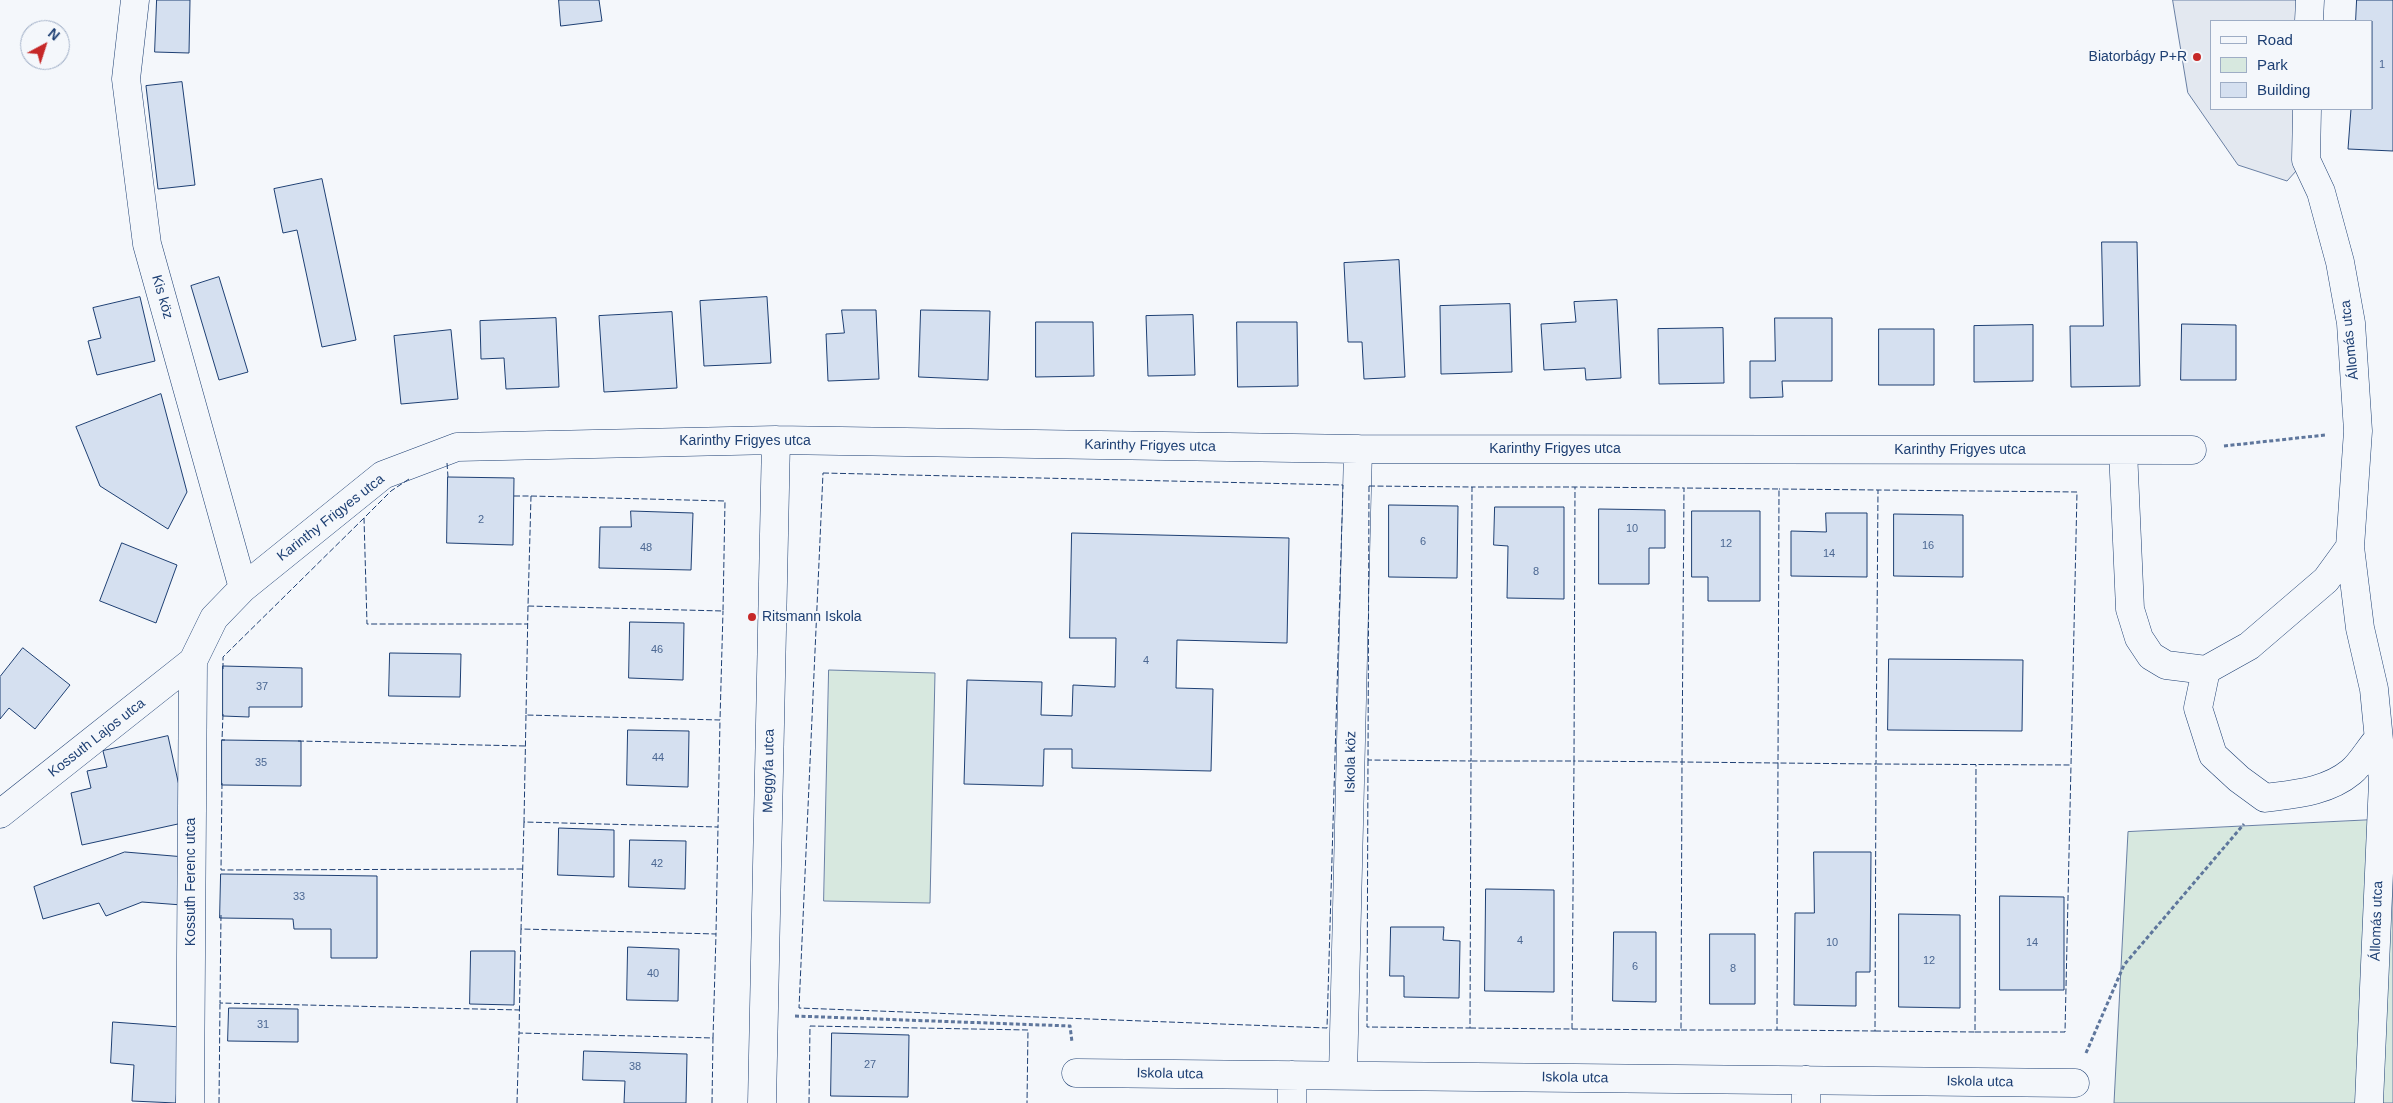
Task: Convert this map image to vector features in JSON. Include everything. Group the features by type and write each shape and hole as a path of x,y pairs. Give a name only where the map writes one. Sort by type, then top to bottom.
{"street":[{"name":"Kis köz","path":"135,0 126,79 147,244 243,588"},
{"path":"2309,20 2310,0"},
{"name":"Állomás utca","path":"2307,110 2306,160 2321,192 2340,262 2351,323 2358,431 2350,547 2360,628 2374,689 2383,781 2369,1103"},
{"name":"Karinthy Frigyes utca","path":"193,661 214,618 243,588 383,475 457,447 776,440 1358,449 2192,450"},
{"name":"Meggyfa utca","path":"762,1103 776,440"},
{"name":"Iskola köz","path":"1344,1075 1358,449"},
{"path":"2122,450 2130,609 2139,638 2151,656 2166,665 2206,670 2249,646 2326,580 2350,547"},
{"name":"Kossuth Lajos utca","path":"0,814 193,661"},
{"name":"Kossuth Ferenc utca","path":"190,1103 193,661"},
{"path":"2206,670 2198,708 2213,755 2238,779 2265,798 2302,793 2327,786 2351,772 2378,738"},
{"name":"Iskola utca","path":"1076,1073 1344,1075 1806,1091 2074,1082"},
{"path":"1292,1075 1292,1103"}],"path":[{"path":"2192,450 2358,431"},
{"path":"2074,1082 2124,965 2265,798"},
{"path":"764,1015 1070,1026 1076,1073"}],"green space":[{"path":"829,670 935,673 930,903 824,901"},
{"path":"2393,819 2393,1103 2114,1103 2128,832"}],"shaded area":[{"name":"Biatorbágy P+R","path":"2173,0 2310,0 2309,20 2210,20 2210,110 2307,110 2306,160 2287,181 2238,165 2188,93"}],"building":[{"path":"157,0 190,0 189,53 155,52"},
{"path":"559,0 599,0 602,21 561,26"},
{"path":"2357,0 2393,0 2393,151 2348,149 2351,110 2373,110 2373,20 2356,20"},
{"path":"182,82 195,185 158,189 146,86"},
{"path":"322,179 356,340 322,347 297,230 283,233 274,189"},
{"path":"2102,242 2137,242 2140,386 2071,387 2070,326 2103,326"},
{"path":"1399,260 1405,377 1364,379 1362,342 1348,342 1344,263"},
{"path":"219,277 248,372 219,380 191,286"},
{"path":"140,297 155,361 97,375 88,341 101,338 93,308"},
{"path":"767,297 771,363 704,366 700,301"},
{"path":"1617,300 1621,378 1586,380 1585,368 1544,370 1541,324 1576,322 1574,302"},
{"path":"1510,304 1512,372 1441,374 1440,306"},
{"path":"842,310 876,310 879,379 828,381 826,334 844,333"},
{"path":"921,310 990,311 988,380 919,377"},
{"path":"672,312 677,388 604,392 599,316"},
{"path":"1193,315 1195,375 1148,376 1146,316"},
{"path":"556,318 559,387 506,389 504,358 481,359 480,321"},
{"path":"1775,318 1832,318 1832,381 1782,381 1783,397 1750,398 1750,361 1775,361"},
{"path":"1036,322 1093,322 1094,376 1036,377"},
{"path":"1237,322 1297,322 1298,386 1238,387"},
{"path":"2182,324 2236,325 2236,380 2181,380"},
{"path":"2033,325 2033,381 1974,382 1974,326"},
{"path":"1723,328 1724,383 1659,384 1658,329"},
{"path":"1879,329 1934,329 1934,385 1879,385"},
{"path":"451,330 458,399 401,404 394,336"},
{"path":"161,394 187,492 168,529 100,486 76,427"},
{"path":"448,477 514,478 513,545 447,543"},
{"path":"1389,505 1458,506 1457,578 1389,577"},
{"path":"1495,507 1564,507 1564,599 1507,598 1508,546 1494,545"},
{"path":"1599,509 1665,510 1665,548 1649,548 1649,584 1599,584"},
{"path":"631,511 693,513 691,570 599,568 600,527 631,527"},
{"path":"1692,511 1760,511 1760,601 1708,601 1708,577 1692,577"},
{"path":"1826,513 1867,513 1867,577 1791,576 1791,531 1826,532"},
{"path":"1894,514 1963,515 1963,577 1894,576"},
{"path":"1072,533 1289,538 1287,643 1177,640 1176,688 1213,689 1211,771 1072,768 1072,749 1044,749 1043,786 964,784 967,680 1042,682 1041,715 1072,716 1073,685 1115,687 1116,638 1070,638"},
{"path":"122,543 177,565 156,623 100,601"},
{"path":"630,622 684,623 683,680 629,678"},
{"path":"23,648 70,685 35,729 9,708 0,719 0,677"},
{"path":"390,653 461,654 460,697 389,696"},
{"path":"1889,659 2023,660 2022,731 1888,730"},
{"path":"223,666 302,668 302,707 249,707 249,717 223,716"},
{"path":"628,730 689,731 688,787 627,785"},
{"path":"168,736 187,822 82,845 71,793 91,788 87,771 107,767 103,751"},
{"path":"222,740 301,741 301,786 222,785"},
{"path":"559,828 614,830 614,877 558,875"},
{"path":"630,840 686,841 685,889 629,887"},
{"path":"125,852 185,857 182,905 142,902 106,916 99,903 43,919 34,887"},
{"path":"1814,852 1871,852 1870,972 1856,972 1856,1006 1794,1005 1795,913 1814,913"},
{"path":"221,874 377,876 377,958 331,958 331,929 294,929 293,919 220,918"},
{"path":"1486,889 1554,890 1554,992 1485,991"},
{"path":"2000,896 2064,897 2064,990 2000,990"},
{"path":"1899,914 1960,915 1960,1008 1899,1007"},
{"path":"1391,927 1444,927 1443,940 1460,941 1459,998 1404,997 1404,976 1390,976"},
{"path":"1614,932 1656,932 1656,1002 1613,1001"},
{"path":"1710,934 1755,934 1755,1004 1710,1004"},
{"path":"628,947 679,949 678,1001 627,1000"},
{"path":"471,951 515,951 514,1005 470,1004"},
{"path":"229,1008 298,1009 298,1042 228,1041"},
{"path":"113,1022 180,1027 176,1103 132,1101 134,1065 111,1063"},
{"path":"832,1033 909,1035 908,1097 831,1096"},
{"path":"584,1051 687,1054 686,1103 624,1103 625,1081 583,1080"}],"fence":[{"path":"447,463 448,477"},
{"path":"823,473 1343,485 1327,1028 799,1008 823,473"},
{"path":"409,479 391,491 364,518 367,624 528,624"},
{"path":"1369,486 1472,487 1471,761 1368,760 1369,486"},
{"path":"1368,760 1367,1027 1470,1028 1471,761 1574,761 1575,487 1472,487"},
{"path":"1470,1028 1572,1029 1574,761 1682,762 1684,488 1575,487"},
{"path":"1572,1029 1681,1030 1682,762 1778,763 1779,489 1684,488"},
{"path":"1681,1030 1777,1030 1778,763 1876,764 1878,490 1779,489"},
{"path":"1777,1030 1875,1031 1876,764 2071,765 2077,492 1878,490"},
{"path":"514,496 531,496 725,501 723,611 528,606 531,496"},
{"path":"223,669 223,657 364,518"},
{"path":"528,606 526,715 720,720 723,611"},
{"path":"223,714 222,740 225,740"},
{"path":"526,715 524,822 718,827 720,720"},
{"path":"298,741 525,746"},
{"path":"1875,1031 1975,1032 1976,765"},
{"path":"1975,1032 2065,1032 2071,765"},
{"path":"222,783 221,870 522,869"},
{"path":"524,822 521,929 716,934 718,827"},
{"path":"221,915 220,1003 520,1010"},
{"path":"521,929 519,1033 713,1038 716,934"},
{"path":"219,1103 220,1003"},
{"path":"809,1103 810,1026 1028,1030 1027,1103"},
{"path":"517,1103 519,1033"},
{"path":"712,1103 713,1038"}],"place":[{"name":"Biatorbágy P+R","path":"2197,57"},
{"name":"Ritsmann Iskola","path":"752,617"}]}
